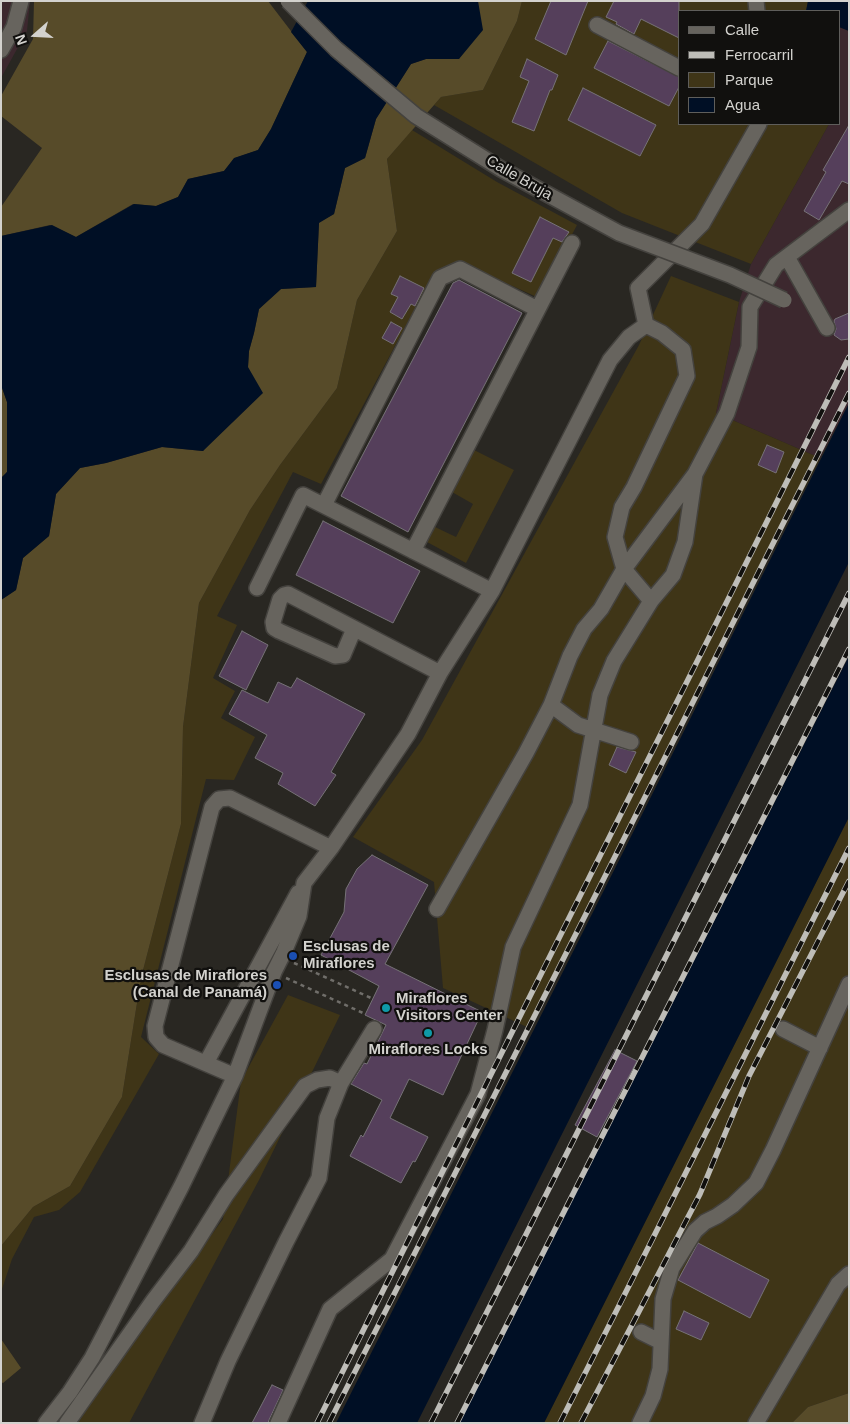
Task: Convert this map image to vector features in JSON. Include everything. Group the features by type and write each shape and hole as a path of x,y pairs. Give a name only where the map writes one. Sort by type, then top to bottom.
{"lane":[{"path":"1,50 14,27 21,1"},
{"name":"Calle Bruja","path":"288,1 336,49 416,116 501,169 619,234 730,275 784,300"},
{"path":"597,25 678,67"},
{"path":"646,325 638,288 702,224 758,125"},
{"path":"437,909 526,753 551,705 570,656 584,629 601,609 624,569 695,474 727,413 749,347 750,307 776,266 849,210"},
{"path":"413,551 572,243"},
{"path":"787,258 827,328"},
{"path":"324,505 440,278 460,270 537,309"},
{"path":"646,325 662,333 683,350 687,376 634,487 622,507 615,537 624,569 651,602"},
{"path":"206,1064 304,883 331,848 408,734 440,673 492,591 610,360 629,337 646,325"},
{"path":"278,1423 330,1308 392,1259 478,1094 495,1030 513,947 580,805 600,695 614,661 651,602 673,575 686,542 695,474"},
{"path":"257,588 303,495 492,591"},
{"path":"354,629 343,655 335,656 279,631 274,628 273,622 280,599 288,594 440,673"},
{"path":"551,705 578,724 631,742"},
{"path":"235,1076 163,1045 156,1037 155,1026 212,807 219,799 230,798 331,848"},
{"path":"46,1423 70,1392 92,1358 169,1211 235,1076 274,972 298,916 304,883"},
{"path":"640,1423 653,1396 660,1369 663,1299 672,1268 695,1231 705,1222 733,1205 756,1183 849,984"},
{"path":"202,1423 236,1344 320,1178 325,1129 341,1083 374,1029"},
{"path":"784,1029 820,1048"},
{"path":"66,1423 191,1251 226,1195 305,1086 317,1080 330,1078 341,1083"},
{"path":"756,1423 838,1284 849,1274"},
{"path":"641,1332 661,1342"}],"path":[{"path":"282,957 371,998"},
{"path":"274,972 363,1013"}],"shaded area":[{"path":"1,1 30,1 27,31 1,78"},
{"path":"34,1 268,1 307,52 271,129 258,150 235,158 224,171 188,179 178,197 156,206 133,204 76,237 50,225 1,236 1,207 42,148 1,116 1,96 33,39"},
{"path":"478,1 522,1 517,21 483,90 441,97 387,159 397,231 357,300 337,388 280,465 250,510 199,603 183,727 181,824 141,978 122,1097 70,1186 33,1207 1,1246 1,600 16,590 23,558 49,536 56,494 80,468 106,463 162,447 203,451 248,367 249,351 259,309 281,289 316,287 319,222 334,214 345,168 365,158 376,119 411,64 426,59 459,59"},
{"path":"840,27 849,31 849,403 820,458 716,413 739,302 751,264 828,125 840,125"},
{"path":"1,385 7,402 7,472 1,478"},
{"path":"1,1339 21,1368 3,1383 1,1382"},
{"path":"849,1393 849,1423 792,1423 808,1407"}],"green space":[{"path":"522,1 808,1 806,10 678,10 678,125 828,125 751,264 622,213 434,105 441,97 483,90 517,21"},
{"path":"412,130 497,182 577,225 539,298 459,262 434,273 321,484 293,472 217,616 237,625 213,678 235,691 221,718 255,737 234,780 206,779 141,1037 159,1054 80,1192 59,1210 34,1217 12,1259 1,1292 1,1246 33,1207 70,1186 122,1097 141,978 181,824 183,727 199,603 250,510 280,465 337,388 357,300 397,231 387,159"},
{"path":"671,276 739,302 716,413 820,458 527,1027 443,988 434,882 353,837 422,740 639,345"},
{"path":"474,450 514,470 466,563 427,542 435,527 456,537 473,504 452,492"},
{"path":"849,817 849,1393 808,1407 792,1423 544,1423"},
{"path":"288,995 340,1015 259,1180 129,1423 78,1423 105,1381 223,1219 241,1081"}],"water":[{"path":"308,1 478,1 483,30 459,59 426,59 411,64 376,119 365,158 345,168 334,214 319,223 316,287 281,289 259,309 249,351 248,367 263,393 203,451 162,447 106,463 80,468 56,494 49,536 23,558 16,590 1,600 1,478 7,472 7,402 1,385 1,236 52,225 76,237 134,204 156,206 178,197 188,179 224,171 234,158 258,150 271,129 307,52 291,32"},
{"path":"808,1 849,1 849,31 840,27 840,10 806,10"},
{"name":"Miraflores Locks","path":"849,403 849,562 417,1423 336,1423"},
{"path":"849,656 849,817 544,1423 459,1423"}],"building":[{"path":"551,1 588,1 566,55 535,39"},
{"path":"614,1 679,1 678,38 641,19 634,34 606,17"},
{"path":"608,41 678,76 678,89 669,106 594,68"},
{"path":"527,59 558,75 534,131 512,122 529,81 520,77"},
{"path":"583,88 656,125 640,156 568,120"},
{"path":"849,125 849,184 842,181 819,220 804,211 826,172 823,170"},
{"path":"540,217 569,232 562,242 553,238 531,282 512,273"},
{"path":"400,276 424,288 415,306 411,304 402,319 390,312 398,297 391,294"},
{"path":"459,280 522,313 408,532 341,496 453,283"},
{"path":"849,313 849,339 841,340 834,335 836,329 834,321"},
{"path":"391,322 402,328 393,344 382,338"},
{"path":"767,445 784,452 776,473 758,465"},
{"path":"323,521 420,571 393,623 296,575"},
{"path":"242,631 268,645 246,690 219,676"},
{"path":"297,678 365,714 331,772 336,775 315,806 278,784 283,773 255,758 267,735 229,714 242,690 268,703 278,682 291,688"},
{"path":"617,747 636,752 626,773 609,765"},
{"path":"372,855 428,885 385,964 482,1012 443,1095 409,1079 390,1118 428,1137 401,1183 350,1156 361,1135 363,1137 382,1100 351,1084 364,1063 367,1064 386,1025 365,1015 379,986 321,955 344,912 346,889 357,869"},
{"path":"615,1050 637,1061 597,1137 575,1125"},
{"path":"698,1243 769,1280 750,1318 678,1280"},
{"path":"684,1311 709,1323 701,1340 676,1329"},
{"path":"272,1385 283,1390 268,1423 252,1423"}],"railway":[{"path":"317,1423 849,357"},
{"path":"329,1423 849,393"},
{"path":"431,1423 849,593"},
{"path":"457,1423 849,649"},
{"path":"560,1423 849,848"},
{"path":"581,1423 700,1194 749,1076 849,881"}],"place":[{"name":"Esclusas de Miraflores","path":"293,956"},
{"name":"Esclusas de Miraflores (Canal de Panamá)","path":"277,985"},
{"name":"Miraflores Visitors Center","path":"386,1008"},
{"name":"Miraflores Locks","path":"428,1033"}]}
